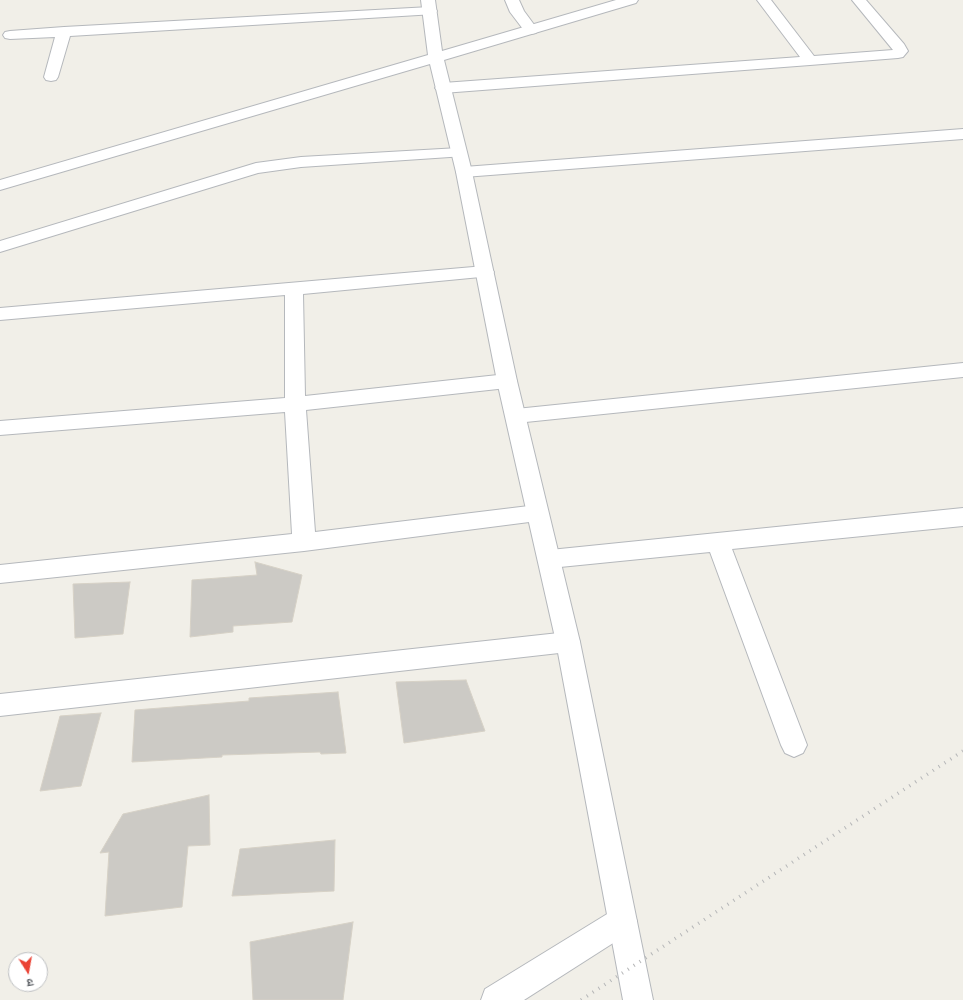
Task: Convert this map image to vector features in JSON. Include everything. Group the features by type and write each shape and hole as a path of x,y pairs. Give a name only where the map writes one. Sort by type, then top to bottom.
{"street":[{"path":"512,0 517,12 531,30"},
{"path":"0,185 631,0"},
{"path":"764,0 810,61"},
{"path":"443,88 893,55 901,51 859,0"},
{"path":"10,35 429,6 436,58 485,272 507,381 550,559 568,642 638,1000"},
{"path":"51,77 64,32"},
{"path":"0,247 256,168 301,162 461,163 963,134"},
{"path":"0,314 485,272"},
{"path":"294,289 295,404 304,542"},
{"path":"516,416 963,370"},
{"path":"0,428 295,404 507,381"},
{"path":"0,574 304,542 538,513"},
{"path":"550,559 963,517"},
{"path":"718,542 794,745"},
{"path":"0,705 568,642"},
{"path":"496,1000 622,921"}],"building":[{"path":"255,562 302,575 292,622 233,626 233,632 190,637 192,580 257,575"},
{"path":"130,582 123,634 75,638 73,584"},
{"path":"466,680 485,731 404,743 396,682"},
{"path":"338,692 346,753 321,754 320,752 222,755 222,757 132,762 135,710 249,701 249,698"},
{"path":"101,713 81,786 40,791 60,716"},
{"path":"209,795 210,845 188,846 182,907 105,916 109,852 100,853 123,814"},
{"path":"335,840 334,891 232,896 240,849"},
{"path":"353,922 343,1000 253,1000 250,942"}],"railway":[{"path":"581,1000 963,751"}]}
